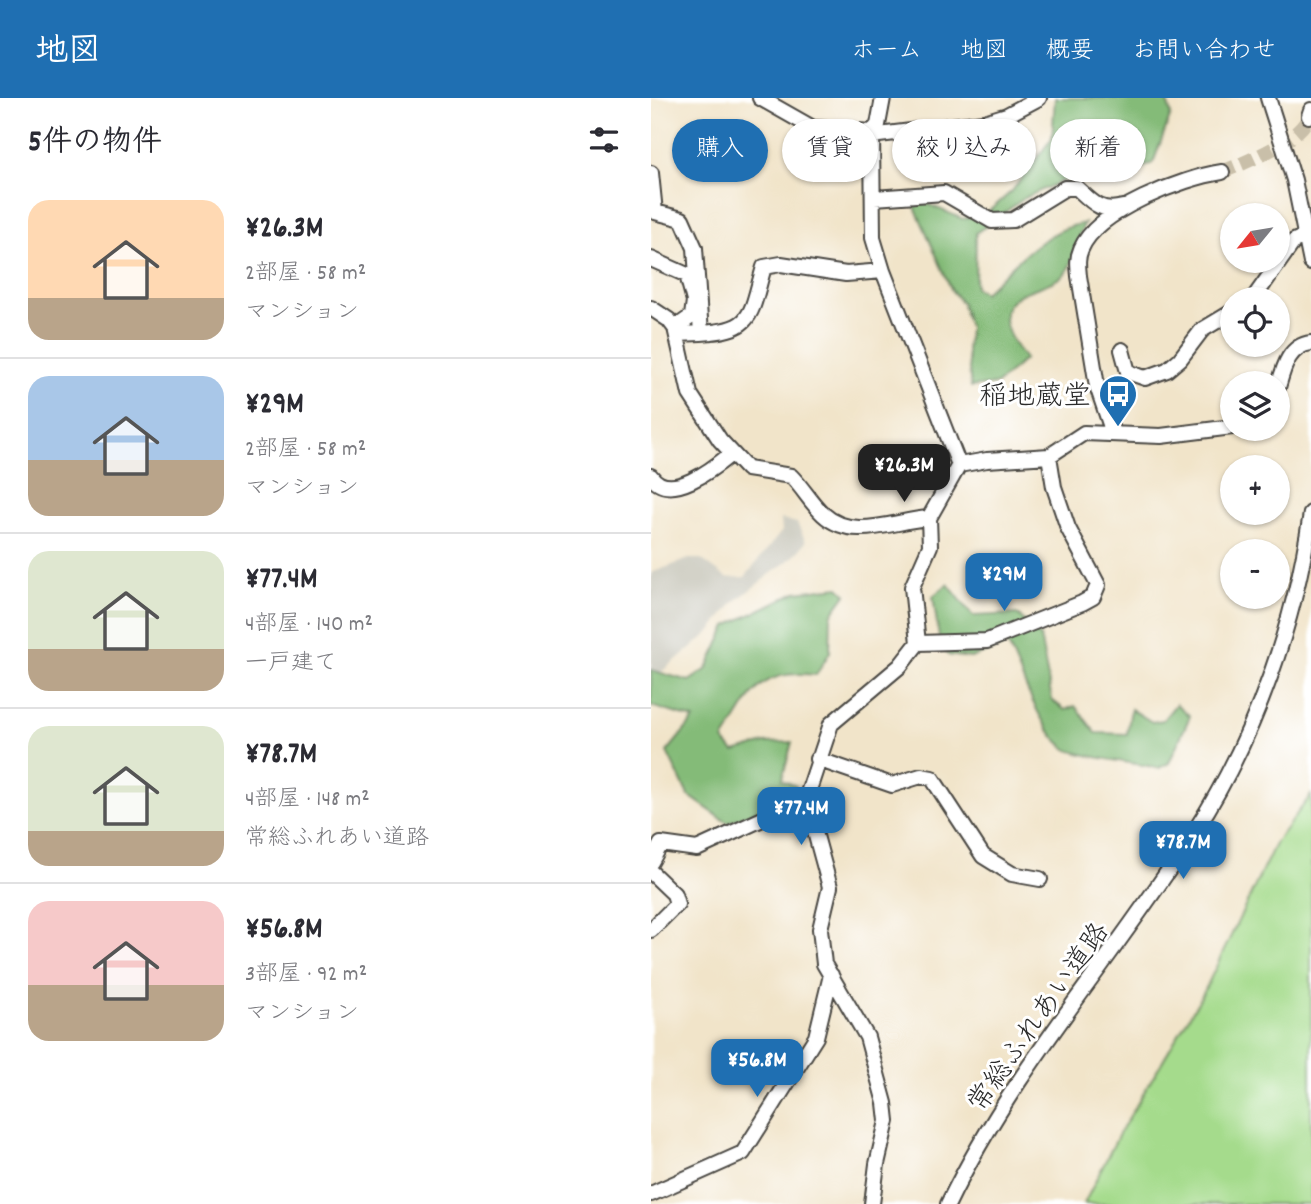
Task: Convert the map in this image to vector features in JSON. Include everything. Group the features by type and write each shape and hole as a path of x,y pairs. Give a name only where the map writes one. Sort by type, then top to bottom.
{"street":[{"path":"760,98 797,119"},
{"path":"878,125 883,98"},
{"path":"878,133 984,122 1007,116 1039,98"},
{"path":"1268,98 1294,180 1311,263"},
{"path":"874,198 944,193 992,221 1013,220 1065,188 1077,188 1095,206 1108,211 1124,207 1191,177 1221,172"},
{"path":"651,173 655,212 682,219 695,247 701,333"},
{"path":"874,182 873,237 883,271 959,465"},
{"path":"1113,432 1097,386 1078,260 1082,246 1092,234 1124,207"},
{"path":"1261,287 1294,241 1307,235"},
{"path":"651,259 687,275 694,301 692,316 676,331"},
{"path":"676,331 730,331 746,321 764,267 781,264 846,274 883,271"},
{"path":"651,308 676,331 686,382 706,424 731,454 752,471 791,476 825,517 839,525 879,528 929,518"},
{"path":"1122,350 1128,372 1145,378 1167,370 1180,359 1202,330 1220,319"},
{"path":"1284,371 1291,353 1297,347 1311,343"},
{"path":"959,465 987,460 1049,456 1084,433 1113,432 1161,436 1220,429"},
{"path":"651,475 661,485 671,486 701,476 731,454"},
{"path":"918,643 987,641 1011,629 1059,614 1093,597 1098,585 1068,528 1054,487 1049,456"},
{"path":"872,1204 887,1121 885,1103 867,1037 824,964 820,929 830,887 806,799 831,724 900,666 918,643 912,587 930,546 929,518 959,465"},
{"name":"常総ふれあい道路","path":"948,1204 985,1134 1198,827 1227,773 1265,689 1285,633 1311,513"},
{"path":"817,760 892,785 921,776 932,778 983,856 1011,874 1040,878"},
{"path":"651,862 661,844 697,849 806,799"},
{"path":"651,872 674,894 677,904 651,930"},
{"path":"651,1194 743,1153 816,1037 831,975"}],"shaded area":[{"path":"781,519 797,523 806,542 794,556 734,602 708,634 655,677 651,676 651,573 689,559 701,559 727,578 745,577 782,531"}],"green space":[{"path":"1055,98 1166,98 1171,114 1153,163 1146,166 1146,119 1053,119"},
{"path":"1050,141 1050,182 1060,182 1026,197 976,233 975,288 984,293 1030,250 1056,233 1085,223 1066,272 1052,282 1021,294 1007,308 1005,317 1009,334 1025,359 997,384 971,387 967,350 969,328 962,303 952,291 915,207 923,202 963,219 988,212 1019,182 1036,182 1036,159"},
{"path":"948,584 973,616 1017,614 1040,636 1052,700 1065,710 1075,706 1096,733 1127,734 1131,709 1152,722 1163,720 1176,704 1190,716 1169,763 1159,768 1067,749 1057,741 1040,716 1008,644 971,658 948,655 939,638 933,596"},
{"path":"839,587 846,594 831,615 830,652 816,675 780,676 768,681 750,699 723,740 734,752 765,743 792,742 782,780 796,786 793,796 728,823 688,795 667,752 694,719 651,706 651,670 689,681 707,669 727,626 796,592"},
{"path":"1311,795 1311,1204 1084,1204 1118,1136 1205,990 1276,842"}],"tunnel":[{"path":"1222,172 1284,142 1304,125 1309,116"}],"place":[{"name":"稲地蔵堂","path":"1118,428"}]}
